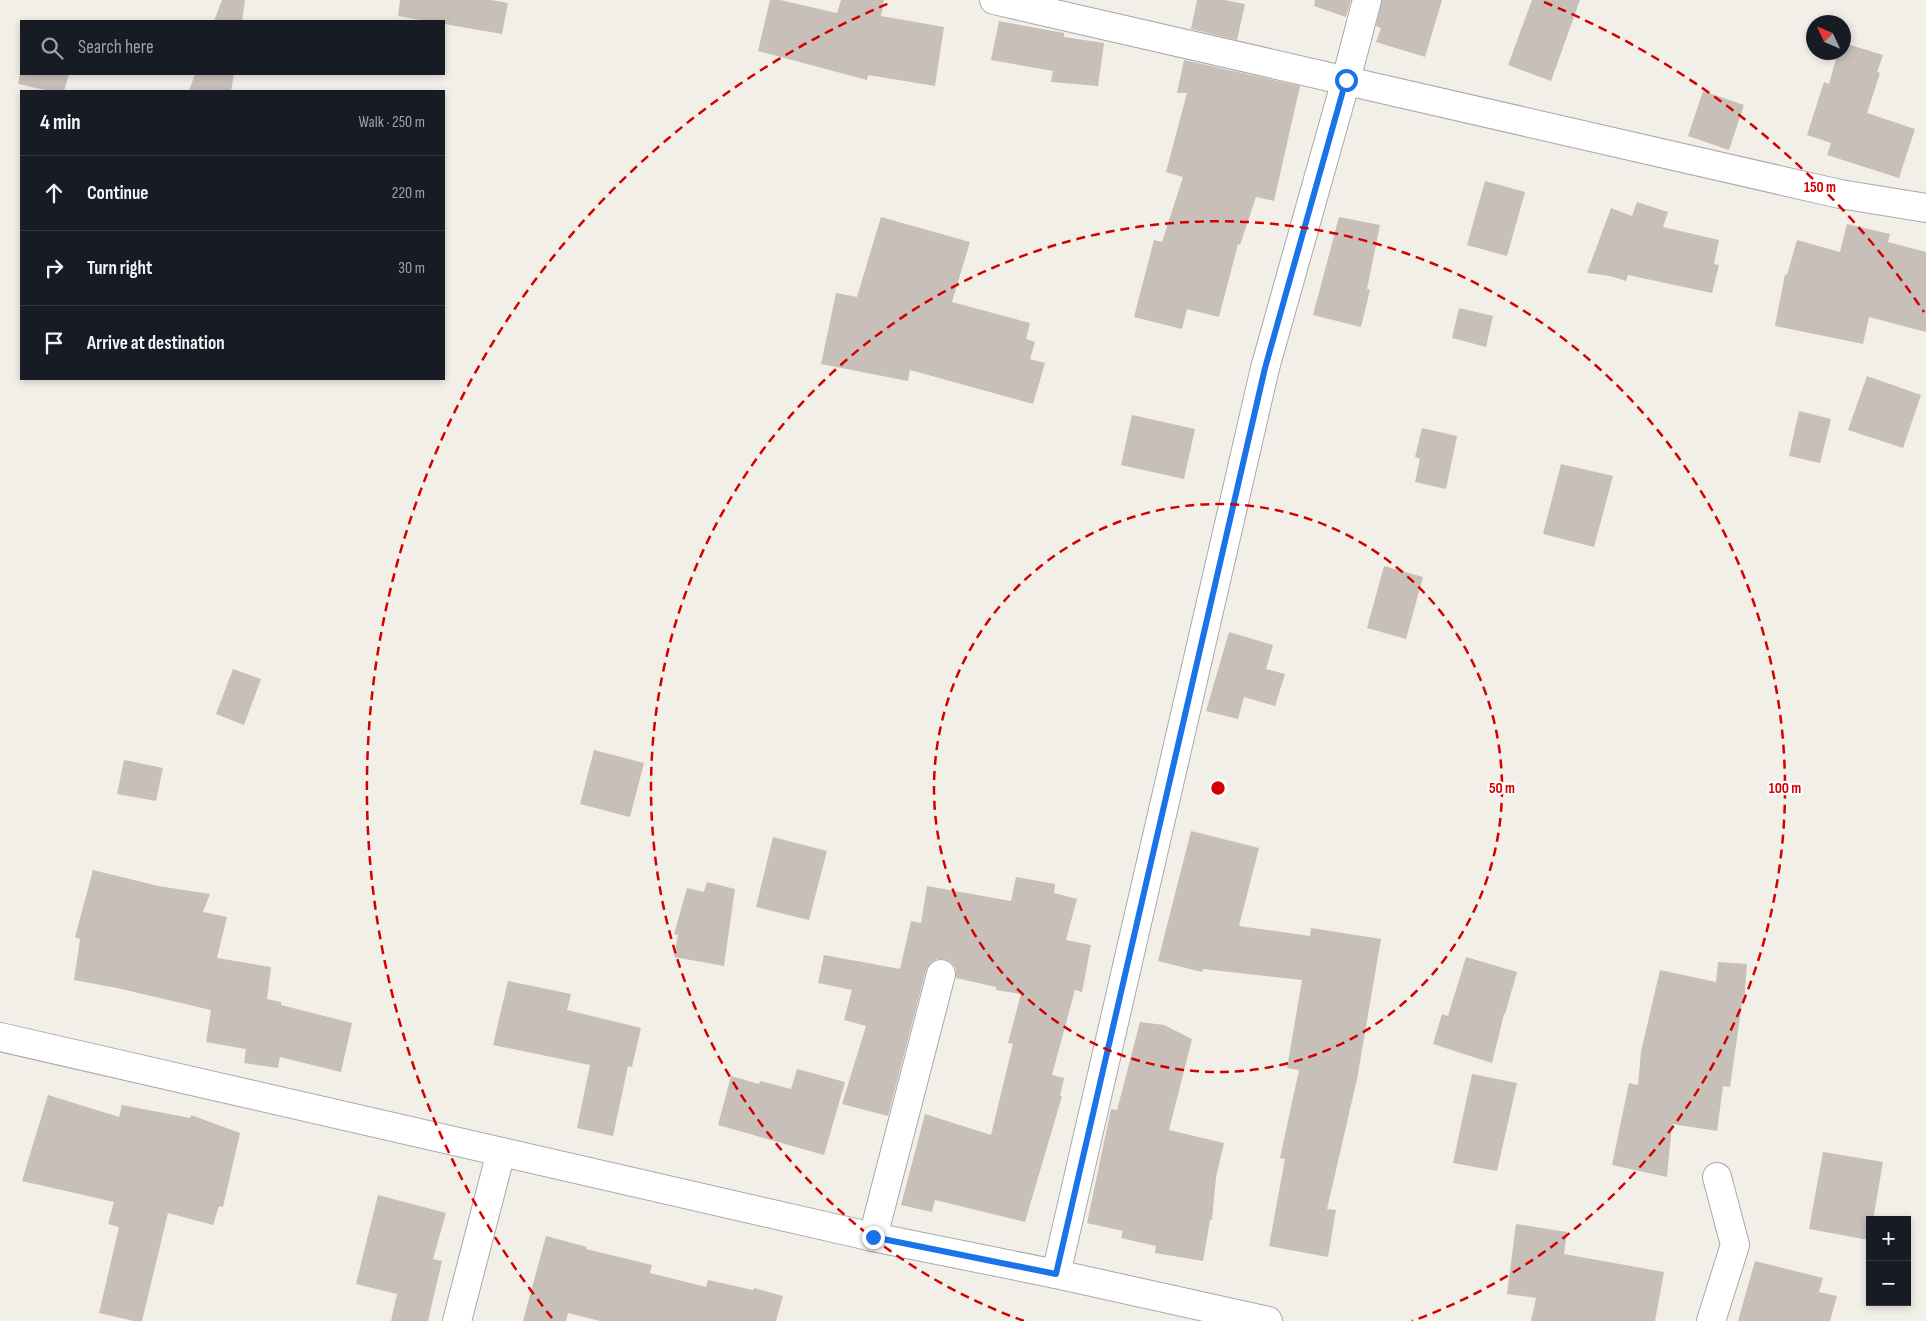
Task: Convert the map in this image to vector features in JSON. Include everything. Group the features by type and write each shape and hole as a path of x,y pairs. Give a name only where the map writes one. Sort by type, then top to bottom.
{"street":[{"path":"994,0 1830,192 1926,208"},
{"path":"1056,1274 1265,368 1346,80 1366,0"},
{"path":"873,1237 941,974"},
{"path":"0,1037 873,1237 1056,1274 1268,1321"},
{"path":"457,1321 501,1152"},
{"path":"1712,1321 1735,1245 1717,1177"}],"building":[{"path":"222,0 245,0 242,20 214,20"},
{"path":"400,0 491,0 508,3 502,34 445,24 445,20 421,20 398,16"},
{"path":"770,0 780,0 837,13 841,0 884,0 881,16 944,27 935,86 868,75 867,80 758,51"},
{"path":"1197,0 1224,0 1245,4 1237,40 1191,29"},
{"path":"1315,0 1351,0 1346,17 1314,6"},
{"path":"1382,0 1442,0 1425,57 1376,42 1381,28 1376,26"},
{"path":"1532,0 1580,0 1551,81 1508,65"},
{"path":"999,21 1064,33 1064,37 1104,43 1098,86 1051,82 1053,71 991,60"},
{"path":"1851,45 1883,55 1877,72 1880,73 1867,113 1915,129 1899,178 1827,155 1831,143 1807,135 1824,82 1829,84 1836,60 1851,60"},
{"path":"1184,60 1300,86 1274,201 1256,197 1240,245 1238,244 1219,317 1187,309 1182,329 1134,317 1154,240 1162,242 1183,177 1166,172 1187,93 1177,93"},
{"path":"20,74 69,75 64,90 45,90 18,84"},
{"path":"195,75 234,75 231,90 189,90"},
{"path":"1703,91 1744,105 1729,150 1688,136"},
{"path":"1485,181 1525,192 1507,256 1467,245"},
{"path":"1637,202 1668,212 1663,227 1719,240 1714,264 1719,265 1712,293 1628,275 1626,281 1610,276 1587,273 1611,208 1632,216"},
{"path":"881,217 970,242 952,302 1030,323 1026,339 1035,342 1030,359 1045,363 1033,404 910,370 908,381 821,364 836,293 857,297"},
{"path":"1339,217 1380,225 1367,289 1370,290 1361,327 1313,315"},
{"path":"1847,224 1890,234 1888,242 1926,252 1926,332 1869,317 1863,344 1775,326 1785,274 1787,275 1797,240 1840,252"},
{"path":"1459,308 1493,316 1486,347 1452,338"},
{"path":"1867,376 1921,395 1903,448 1848,430"},
{"path":"1799,411 1831,419 1820,463 1789,456"},
{"path":"1132,415 1195,429 1184,479 1121,465"},
{"path":"1422,428 1457,436 1446,489 1415,482 1420,459 1415,457"},
{"path":"1561,464 1613,476 1594,547 1543,534"},
{"path":"1384,566 1423,577 1406,639 1367,628"},
{"path":"1229,632 1273,645 1266,669 1285,674 1275,706 1244,697 1238,719 1206,711"},
{"path":"233,669 261,679 244,725 216,714"},
{"path":"594,750 644,763 630,817 580,804"},
{"path":"124,760 163,768 156,801 117,794"},
{"path":"1191,831 1259,848 1239,926 1310,936 1311,928 1381,939 1357,1079 1327,1209 1336,1210 1328,1257 1269,1246 1285,1159 1280,1158 1299,1070 1287,1068 1302,980 1203,969 1202,972 1158,961"},
{"path":"773,837 827,851 809,920 756,907"},
{"path":"93,870 158,886 210,894 203,912 227,917 217,958 271,967 267,999 281,1002 281,1005 352,1023 341,1072 280,1057 278,1068 244,1063 246,1049 206,1042 211,1010 74,980 80,939 75,937"},
{"path":"1016,877 1055,884 1054,893 1077,899 1066,940 1091,945 1082,992 1075,990 1052,1075 1064,1078 1060,1096 1062,1096 1025,1222 935,1200 932,1212 901,1205 925,1114 991,1135 1013,1044 1008,1043 1021,994 996,990 996,987 956,978 956,969 952,963 945,959 937,959 930,963 926,970 888,1116 842,1104 866,1026 844,1020 852,990 818,983 824,955 900,969 911,921 921,923 927,886 1011,901"},
{"path":"707,882 735,889 724,966 674,957 678,935 674,934 687,888 704,892"},
{"path":"1466,957 1517,972 1492,1063 1433,1044 1442,1014 1448,1016"},
{"path":"1718,962 1747,964 1744,1003 1742,1003 1730,1087 1723,1086 1717,1131 1672,1124 1667,1177 1612,1165 1629,1083 1638,1085 1641,1052 1660,970 1716,982"},
{"path":"508,981 571,994 567,1010 641,1028 632,1067 628,1066 613,1136 577,1128 590,1065 493,1045"},
{"path":"1140,1022 1164,1025 1192,1039 1169,1130 1224,1143 1216,1177 1212,1220 1210,1220 1203,1261 1155,1253 1156,1246 1121,1238 1123,1231 1087,1223 1111,1109 1117,1110"},
{"path":"797,1069 845,1082 824,1155 718,1125 731,1076 759,1084 760,1081 791,1089"},
{"path":"1472,1074 1517,1083 1497,1171 1453,1163"},
{"path":"48,1095 119,1117 122,1105 190,1118 191,1115 240,1133 223,1207 219,1206 213,1225 168,1213 142,1321 99,1313 119,1227 108,1224 114,1202 22,1181"},
{"path":"1823,1152 1883,1162 1874,1216 1866,1216 1866,1239 1809,1229"},
{"path":"378,1195 446,1213 433,1259 442,1261 428,1321 391,1321 397,1294 356,1284"},
{"path":"1516,1224 1567,1232 1564,1254 1664,1272 1655,1321 1531,1321 1536,1298 1507,1294"},
{"path":"546,1236 587,1247 586,1249 652,1265 650,1273 706,1287 708,1280 753,1290 754,1288 783,1296 776,1321 600,1321 568,1313 566,1321 523,1321"},
{"path":"1755,1261 1823,1278 1819,1292 1837,1296 1830,1321 1738,1321"}],"route":[{"path":"873,1237 1056,1274 1265,368 1346,80"}]}
